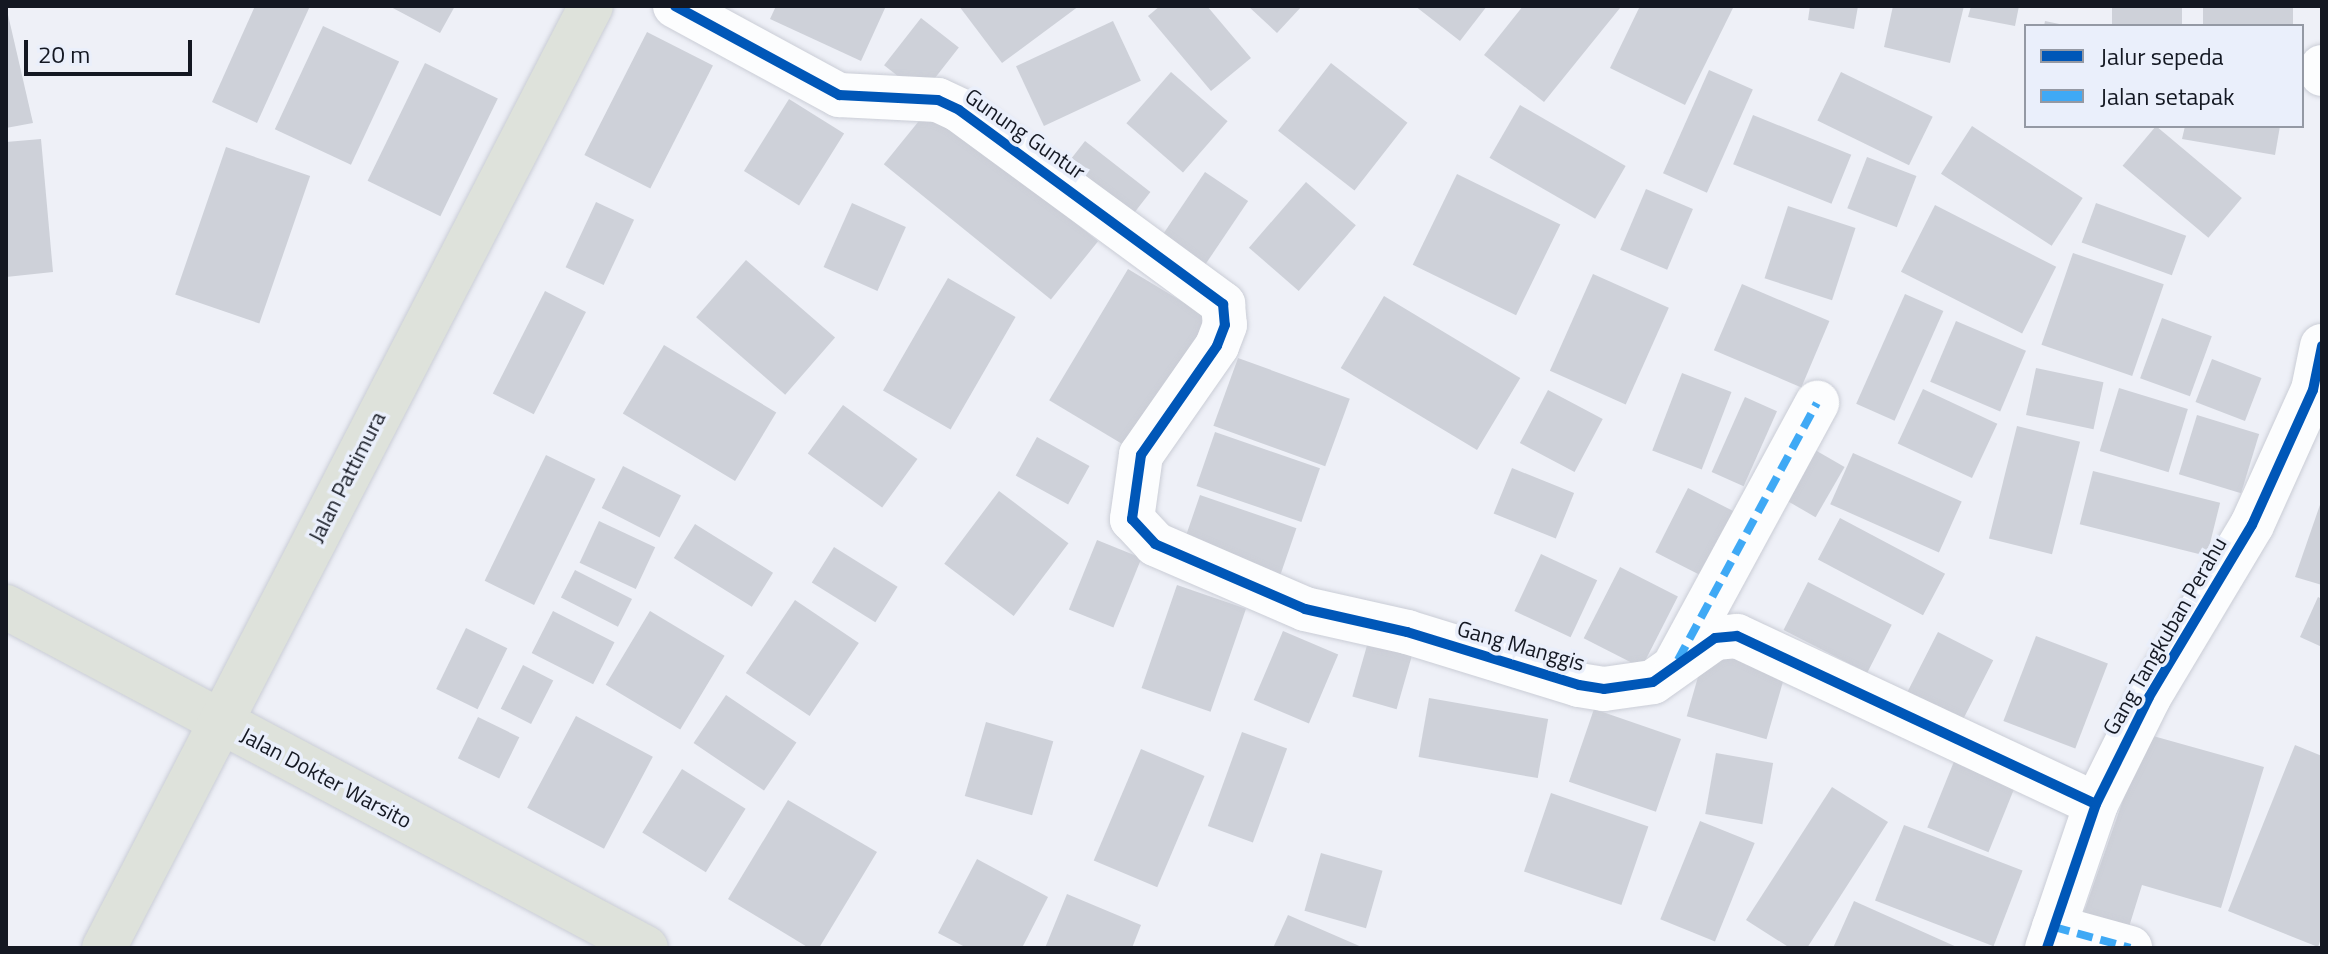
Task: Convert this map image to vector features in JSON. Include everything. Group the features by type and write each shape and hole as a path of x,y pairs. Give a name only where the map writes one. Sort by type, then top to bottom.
{"main road":[{"name":"Jalan Pattimura","path":"104,948 591,6"},
{"name":"Jalan Dokter Warsito","path":"6,607 646,948"}],"street":[{"name":"Gunung Guntur","path":"675,6 839,95 938,100 959,110 1223,304 1225,325"},
{"path":"2322,67 2322,74"},
{"name":"Gang Manggis","path":"1225,325 1217,346 1141,455 1132,519 1155,544 1305,609 1407,632 1579,685 1604,689 1653,682 1715,638 1737,636 2096,804"},
{"name":"Gang Tangkuban Perahu","path":"2050,937 2096,804 2149,697 2252,525 2313,390 2322,346"},
{"path":"1676,663 1817,403"},
{"path":"2050,937 2130,948"}],"building":[{"path":"6,6 33,123 6,128"},
{"path":"255,6 310,6 257,123 212,102"},
{"path":"389,6 455,6 440,33"},
{"path":"776,6 886,6 861,61 770,19"},
{"path":"959,6 1079,6 1002,63"},
{"path":"1160,6 1207,6 1251,58 1211,91 1148,16"},
{"path":"1248,6 1302,6 1277,33"},
{"path":"1415,6 1487,6 1460,41"},
{"path":"1523,6 1620,8 1544,102 1484,55"},
{"path":"1640,6 1734,6 1685,105 1610,68"},
{"path":"1810,6 1858,6 1854,29 1808,20"},
{"path":"1893,6 1964,6 1950,63 1884,47"},
{"path":"1971,6 2019,6 2015,26 1968,17"},
{"path":"2112,6 2182,6 2182,24 2112,24"},
{"path":"2203,6 2293,6 2293,24 2203,24"},
{"path":"921,18 959,48 922,95 884,65"},
{"path":"1113,21 1141,81 1044,126 1016,66"},
{"path":"323,26 399,61 351,165 275,129"},
{"path":"647,32 713,66 650,189 584,155"},
{"path":"425,63 498,99 440,216 368,181"},
{"path":"1331,63 1407,123 1354,190 1278,131"},
{"path":"1709,70 1753,90 1707,193 1663,173"},
{"path":"1171,72 1228,121 1183,173 1126,123"},
{"path":"1841,72 1933,117 1909,165 1817,121"},
{"path":"789,99 844,133 799,206 744,171"},
{"path":"1520,105 1626,166 1595,219 1490,158"},
{"path":"931,106 1098,241 1051,300 884,164"},
{"path":"1753,115 1851,155 1831,204 1733,164"},
{"path":"1972,126 2083,198 2052,246 1941,174"},
{"path":"2154,128 2158,128 2242,198 2208,238 2123,166"},
{"path":"2185,128 2280,128 2275,155 2182,139"},
{"path":"41,139 53,272 6,277 6,142"},
{"path":"1085,141 1150,192 1127,222 1062,171"},
{"path":"226,147 310,176 259,323 175,295"},
{"path":"1867,157 1916,176 1897,227 1847,208"},
{"path":"1205,172 1248,201 1202,269 1159,240"},
{"path":"1457,174 1560,224 1516,315 1413,265"},
{"path":"1306,182 1356,225 1299,291 1249,248"},
{"path":"1646,189 1693,209 1667,270 1620,250"},
{"path":"596,202 634,220 604,285 566,267"},
{"path":"852,203 906,227 877,291 824,267"},
{"path":"2096,203 2186,236 2172,275 2082,242"},
{"path":"1935,205 2056,267 2022,334 1901,272"},
{"path":"1788,206 1856,228 1832,300 1765,278"},
{"path":"2073,253 2164,284 2132,376 2041,345"},
{"path":"746,260 835,337 785,395 696,317"},
{"path":"1128,269 1209,317 1130,449 1049,400"},
{"path":"1593,274 1669,308 1626,405 1550,371"},
{"path":"948,278 1016,317 951,430 883,391"},
{"path":"1742,284 1829,321 1801,387 1714,350"},
{"path":"545,291 586,312 534,414 493,393"},
{"path":"1905,294 1943,311 1895,421 1856,404"},
{"path":"1384,296 1520,378 1477,450 1341,368"},
{"path":"2162,318 2212,336 2190,396 2140,378"},
{"path":"1956,321 2026,351 2000,411 1930,382"},
{"path":"664,345 776,412 735,481 623,414"},
{"path":"1238,358 1350,399 1325,466 1213,426"},
{"path":"2212,359 2261,378 2245,421 2196,402"},
{"path":"2036,368 2103,382 2094,429 2026,415"},
{"path":"1682,373 1731,392 1702,469 1652,450"},
{"path":"2119,388 2188,409 2169,472 2100,451"},
{"path":"1923,389 1997,424 1972,478 1898,443"},
{"path":"1548,390 1603,419 1575,472 1520,443"},
{"path":"1745,397 1777,411 1744,486 1712,472"},
{"path":"843,405 917,459 882,508 808,454"},
{"path":"2197,415 2259,434 2241,493 2179,474"},
{"path":"2017,426 2080,442 2052,554 1989,539"},
{"path":"1215,432 1320,468 1301,522 1196,486"},
{"path":"1037,437 1089,466 1068,505 1016,475"},
{"path":"1803,443 1845,467 1816,517 1774,493"},
{"path":"1853,453 1962,501 1939,553 1830,504"},
{"path":"546,455 595,479 534,605 485,581"},
{"path":"623,466 681,496 660,537 602,508"},
{"path":"1512,468 1574,493 1556,539 1494,513"},
{"path":"2093,471 2220,503 2207,556 2080,524"},
{"path":"1688,488 1735,512 1703,576 1655,552"},
{"path":"999,491 1068,543 1014,616 944,564"},
{"path":"1200,495 1296,528 1280,575 1184,541"},
{"path":"2322,499 2322,585 2295,577"},
{"path":"1840,518 1945,574 1923,615 1818,559"},
{"path":"599,521 655,547 636,589 580,563"},
{"path":"695,524 773,573 752,607 674,558"},
{"path":"1097,540 1142,558 1113,628 1069,610"},
{"path":"834,547 898,587 875,622 812,583"},
{"path":"1541,554 1597,580 1571,637 1514,611"},
{"path":"1620,567 1678,597 1642,668 1584,638"},
{"path":"575,570 632,599 618,627 561,598"},
{"path":"1808,582 1892,625 1867,673 1783,630"},
{"path":"1177,585 1246,609 1211,712 1142,688"},
{"path":"2318,597 2322,599 2322,647 2300,637"},
{"path":"795,600 859,643 810,716 746,673"},
{"path":"553,611 614,642 593,684 532,653"},
{"path":"650,611 725,656 680,730 606,685"},
{"path":"466,628 507,648 478,709 436,689"},
{"path":"1283,631 1338,654 1309,723 1254,700"},
{"path":"1938,632 1993,660 1958,729 1903,701"},
{"path":"1370,635 1414,648 1397,709 1352,697"},
{"path":"2036,636 2108,664 2075,749 2003,721"},
{"path":"1706,649 1786,672 1766,739 1687,716"},
{"path":"523,665 553,680 531,724 501,709"},
{"path":"726,695 796,743 764,791 694,743"},
{"path":"1429,698 1548,719 1538,778 1419,757"},
{"path":"1594,709 1681,739 1656,812 1569,782"},
{"path":"576,716 653,757 604,849 527,808"},
{"path":"478,717 519,737 499,779 458,758"},
{"path":"986,722 1053,741 1032,815 965,796"},
{"path":"1242,732 1287,748 1253,842 1208,826"},
{"path":"2146,734 2264,767 2221,908 2142,885 2124,943 2078,929"},
{"path":"2295,745 2322,756 2322,936 2318,947 2228,911"},
{"path":"1141,749 1205,776 1157,887 1094,860"},
{"path":"1716,753 1773,763 1762,824 1705,814"},
{"path":"1955,759 2016,784 1988,852 1927,828"},
{"path":"682,769 746,809 706,872 642,833"},
{"path":"1832,787 1888,822 1807,948 1790,948 1746,920"},
{"path":"1551,793 1648,827 1621,905 1524,871"},
{"path":"788,800 877,852 819,948 809,948 728,899"},
{"path":"1700,821 1755,843 1715,941 1660,919"},
{"path":"1904,825 2023,871 1994,946 1875,901"},
{"path":"1321,853 1383,871 1366,928 1304,911"},
{"path":"977,859 1048,897 1022,948 967,948 938,933"},
{"path":"1067,894 1141,925 1132,948 1045,948"},
{"path":"1854,901 1959,948 1833,948"},
{"path":"1288,915 1364,948 1273,948"}],"marked path":[{"path":"1678,660 1817,403"},
{"path":"2054,927 2130,948"}],"cycle path":[{"path":"675,6 839,95 938,100 959,110 1223,304 1225,325 1217,346 1141,455 1132,519 1155,544 1305,609 1407,632 1579,685 1604,689 1653,682 1715,638 1737,636 2096,804"},
{"path":"2047,948 2096,804 2149,697 2252,525 2313,390 2322,346"}]}
